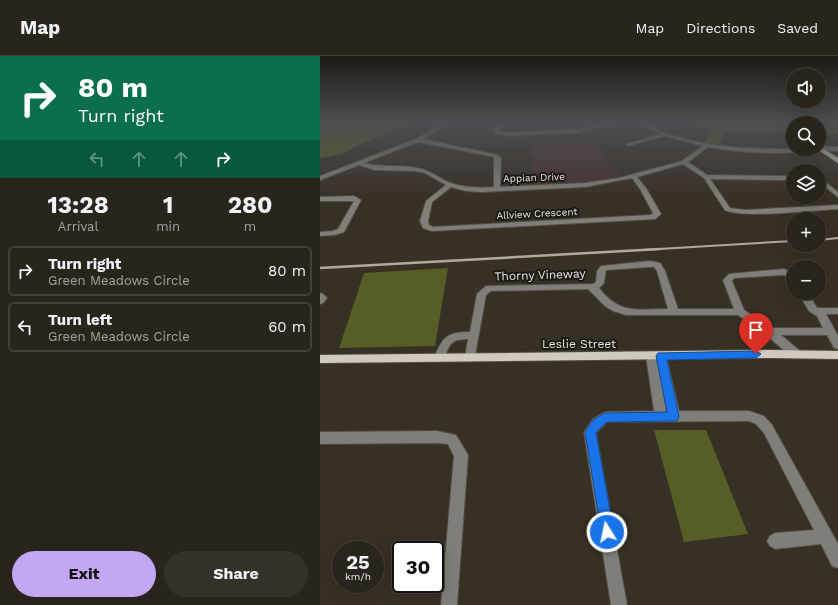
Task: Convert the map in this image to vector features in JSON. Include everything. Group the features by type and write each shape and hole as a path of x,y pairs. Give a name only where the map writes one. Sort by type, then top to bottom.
{"main road":[{"path":"826,153 838,161"},
{"name":"Leslie Street","path":"320,359 796,354 838,355"}],"street":[{"path":"320,178 398,148"},
{"path":"452,148 496,156 498,158 497,189"},
{"name":"Appian Drive","path":"358,163 374,168 415,169 427,172 450,185 466,189 497,189 585,185 633,176 684,162 704,148"},
{"path":"723,148 758,152 786,150"},
{"path":"739,148 786,148"},
{"path":"826,148 838,149"},
{"path":"684,162 706,177 727,209 732,211 745,212 838,207"},
{"name":"Allview Crescent","path":"450,185 429,201 424,221 426,226 432,229 652,217 657,214 643,188 633,176"},
{"path":"706,177 786,178"},
{"path":"826,185 838,195"},
{"path":"320,199 354,198 358,200 341,230 334,233 320,234"},
{"path":"594,288 600,283 601,271 604,268 650,264 657,265 661,271 674,312"},
{"path":"786,273 732,276 727,280 740,312 770,332 796,354"},
{"name":"Thorny Vineway","path":"470,358 482,294 490,288 590,286 594,288 603,300 617,310 626,312 740,312"},
{"path":"320,296 322,298 320,301"},
{"path":"807,300 812,309 821,314 838,345"},
{"path":"816,311 838,311"},
{"path":"770,332 829,331"},
{"path":"440,358 446,341 452,336 474,335"},
{"path":"656,356 667,416"},
{"path":"619,605 590,432 597,423 605,418 749,416 760,420 768,429 838,560"},
{"path":"320,438 437,437 452,439 461,455 449,605"},
{"path":"775,541 825,536"}],"shaded area":[{"path":"530,148 600,148 609,165 624,176 587,182 534,185"}],"green space":[{"path":"320,148 354,148 342,154 320,158"},
{"path":"448,268 435,346 339,348 364,273"},
{"path":"654,430 706,430 748,534 684,542"}],"railway":[{"path":"826,239 838,238"},
{"path":"642,250 786,241"},
{"path":"320,268 660,249"}],"route":[{"path":"607,532 590,432 597,423 605,418 674,416 661,356 756,354"}]}
